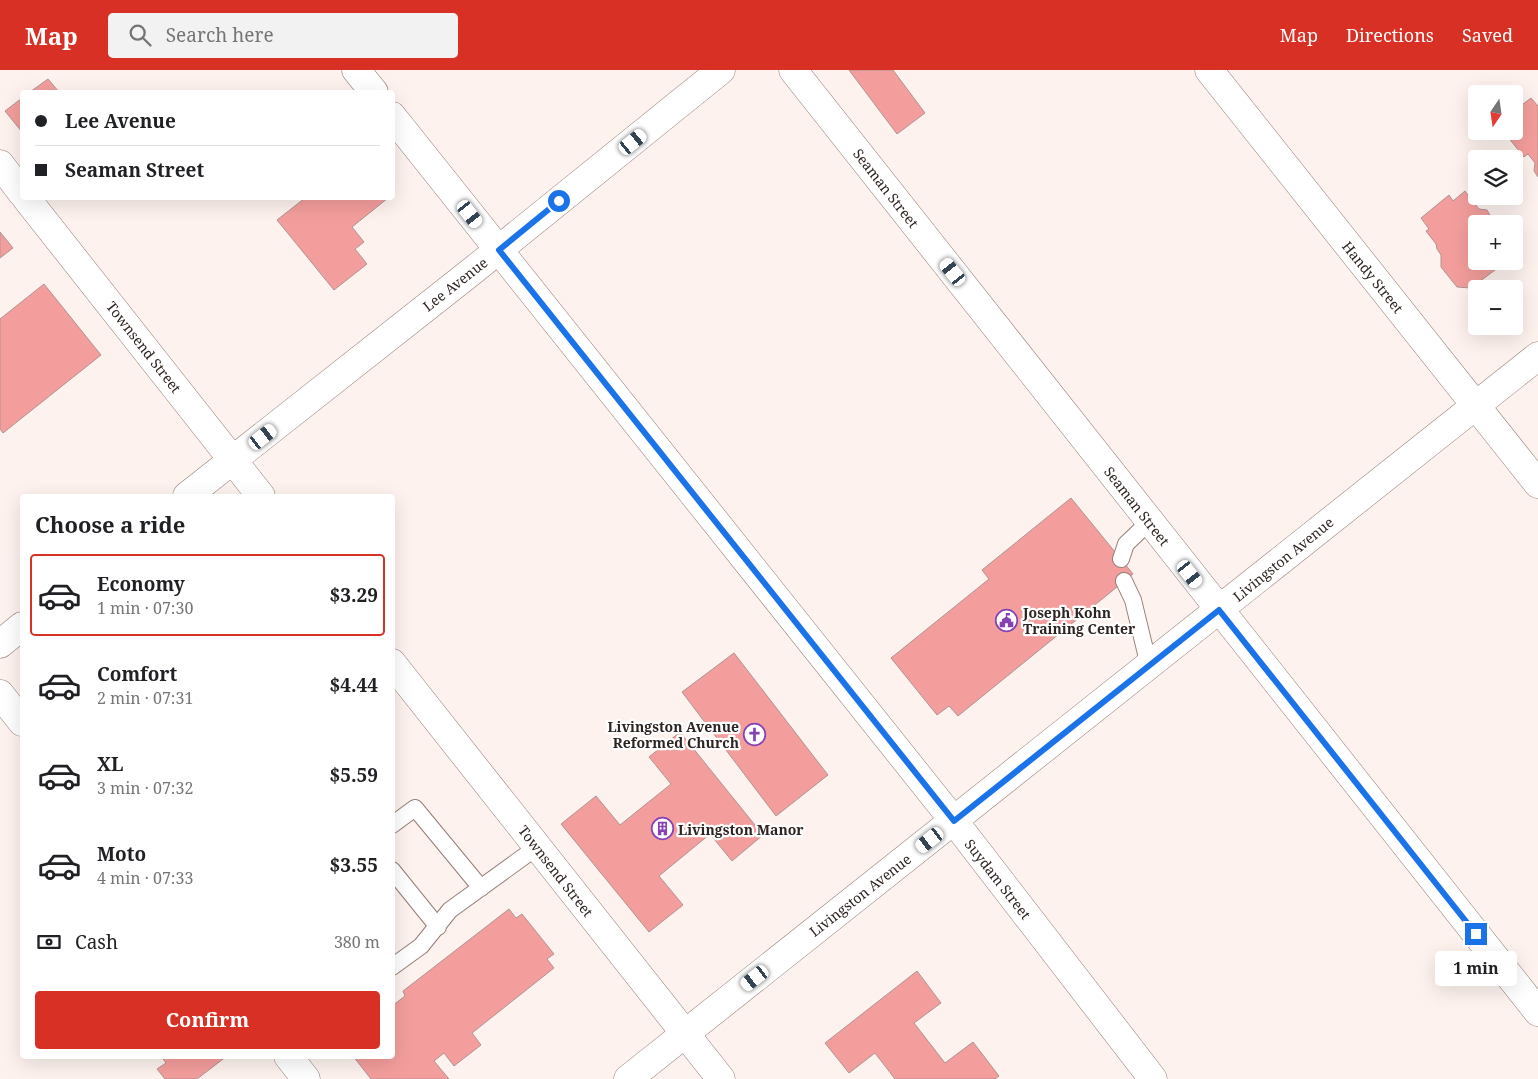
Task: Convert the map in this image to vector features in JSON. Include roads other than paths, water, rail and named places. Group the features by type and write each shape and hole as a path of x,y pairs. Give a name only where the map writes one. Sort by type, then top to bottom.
{"street":[{"path":"356,70 372,90"},
{"name":"Lee Avenue","path":"190,494 499,250 721,70"},
{"name":"Seaman Street","path":"793,70 1538,1012"},
{"name":"Handy Street","path":"1208,70 1538,484"},
{"name":"Suydam Street","path":"395,120 954,821 1153,1079"},
{"path":"0,164 20,190"},
{"name":"Townsend Street","path":"28,200 259,494"},
{"name":"Livingston Avenue","path":"628,1079 1538,356"},
{"path":"0,644 20,628"},
{"name":"Townsend Street","path":"395,667 720,1079"},
{"path":"0,694 20,719"},
{"path":"290,1059 306,1079"}],"lane":[{"path":"1121,560 1126,544 1149,522"},
{"path":"1124,581 1134,600 1149,666"},
{"path":"395,823 415,808 481,888"},
{"path":"395,965 421,946 450,910 537,846"},
{"path":"395,874 438,927"}],"place":[{"name":"Joseph Kohn Training Center","path":"1007,620"},
{"name":"Livingston Avenue Reformed Church","path":"755,734"},
{"name":"Livingston Manor","path":"662,829"}]}
